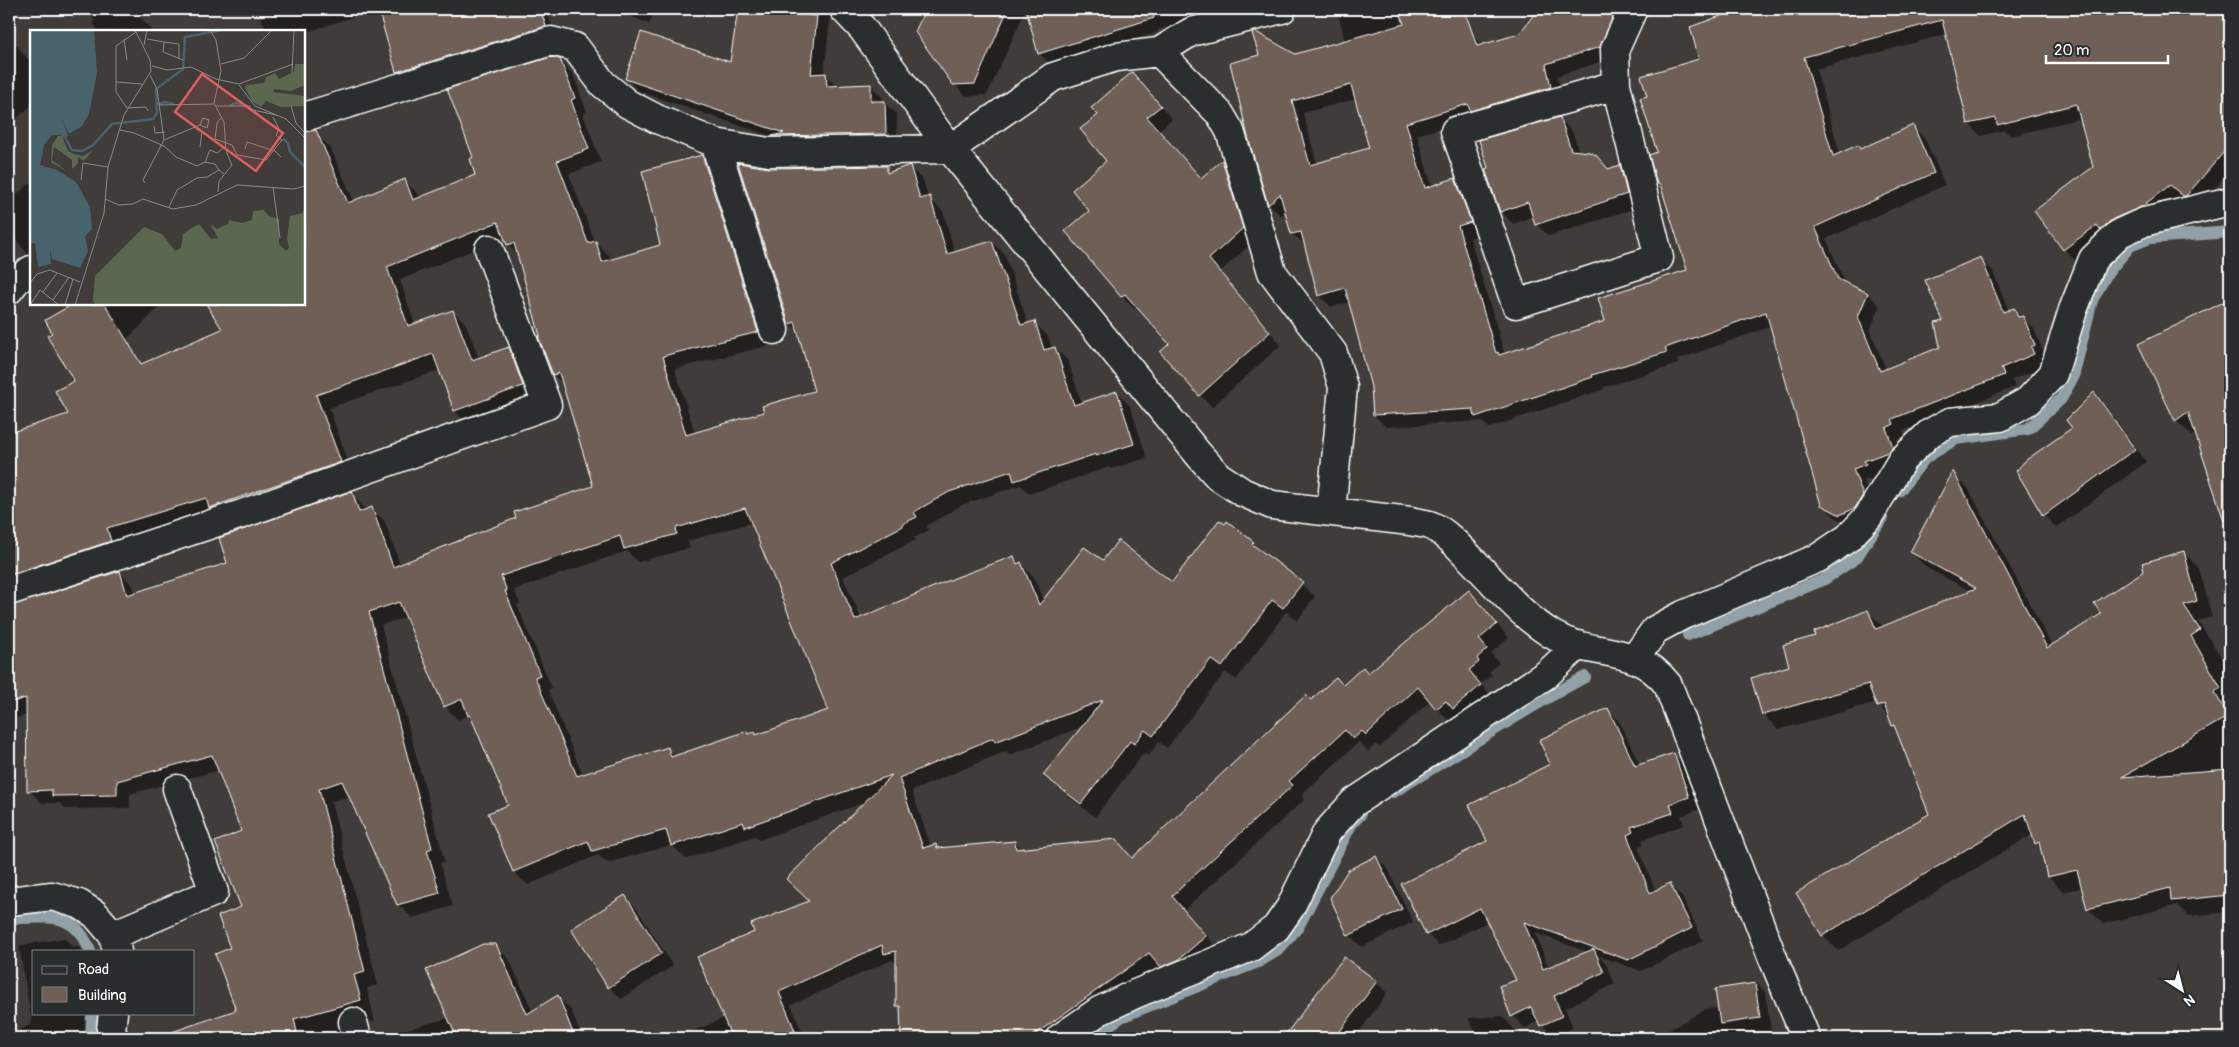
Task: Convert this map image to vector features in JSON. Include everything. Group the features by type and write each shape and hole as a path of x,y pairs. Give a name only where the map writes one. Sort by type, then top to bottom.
{"street":[{"path":"305,117 350,101 551,41 574,47 603,84 628,104 658,119 716,143 769,152 950,149 1053,77 1116,57 1159,52 1191,32 1282,9"},
{"path":"1616,85 1455,131 1516,304 1659,258 1616,85 1614,49 1633,9"},
{"path":"861,15 950,149 1218,476 1242,492 1272,504 1410,521 1432,526 1453,540 1534,622 1555,636 1578,645 1635,658 1659,673 1668,685 1768,947 1806,1038"},
{"path":"1159,52 1220,114 1230,131 1272,272 1333,353 1343,387 1331,512"},
{"path":"716,143 774,330"},
{"path":"1635,658 1655,630 1683,615 1818,558 1848,538 1868,518 1902,460 1930,434 1950,422 2000,417 2028,401 2053,374 2073,310 2093,259 2120,233 2144,222 2230,201"},
{"path":"9,591 242,514 547,405 488,249"},
{"path":"9,290 16,281 30,271"},
{"path":"1060,1038 1099,1011 1135,994 1251,947 1264,938 1276,928 1290,908 1327,832 1353,803 1547,674 1578,645"},
{"path":"9,901 52,896 79,904 95,914 115,943 214,892 177,789"},
{"path":"113,1014 111,1030 114,1038"}],"building":[{"path":"378,9 540,9 546,26 396,72"},
{"path":"738,9 806,9 806,15 817,16 811,74 826,73 827,86 871,84 871,101 885,101 886,134 772,136 784,133 625,79 641,32 730,62"},
{"path":"956,9 1008,9 975,84 953,85 915,32 924,12"},
{"path":"1026,9 1153,9 1154,18 1038,54"},
{"path":"1399,9 1464,9 1477,46 1519,34 1535,13 1548,9 1616,9 1600,47 1546,64 1551,87 1470,111 1468,104 1406,123 1425,188 1455,178 1471,222 1458,226 1496,353 1498,352 1499,355 1605,321 1598,298 1687,270 1660,184 1657,184 1649,155 1657,152 1640,98 1647,96 1641,76 1699,59 1690,27 1740,9 2230,9 2230,145 2186,196 2183,196 2170,185 2141,207 2113,219 2100,230 2097,225 2063,250 2034,211 2093,167 2076,104 1997,125 1996,118 1968,124 1942,20 1804,57 1833,156 1858,145 1860,149 1913,125 1934,173 1815,227 1838,279 1868,293 1858,317 1880,371 1940,347 1935,323 1943,321 1925,280 1981,257 2003,312 2014,308 2018,317 2023,316 2035,345 2031,347 2034,354 2001,368 2004,375 1892,419 1894,424 1886,428 1893,447 1888,452 1864,461 1866,464 1853,469 1863,495 1855,508 1840,515 1821,505 1766,312 1665,348 1667,352 1592,375 1593,377 1475,417 1473,409 1373,415 1371,387 1345,288 1318,296 1301,232 1291,234 1280,194 1268,205 1248,137 1230,63 1259,55 1252,33 1256,32 1295,54 1404,24","holes":["1351,85 1369,148 1310,165 1292,101"]},
{"path":"551,57 560,59 575,98 571,100 589,149 557,161 588,243 596,241 602,262 660,245 642,171 702,155 758,332 663,356 686,435 764,412 762,406 814,391 795,322 789,324 738,163 769,168 887,166 887,173 910,165 920,199 930,196 947,254 992,241 1021,325 1035,321 1044,350 1055,347 1074,405 1117,391 1134,444 1096,456 1096,454 1014,481 1011,471 949,492 914,512 917,517 902,524 903,526 831,563 855,620 957,577 1014,556 1017,564 1021,562 1039,605 1084,547 1103,560 1118,540 1172,582 1219,520 1225,524 1227,521 1254,542 1252,544 1303,582 1283,608 1272,600 1222,667 1211,659 1153,736 1145,730 1134,744 1130,741 1081,804 1043,775 1103,700 995,742 993,738 899,778 923,848 936,844 937,848 1015,841 1016,849 1116,839 1132,858 1306,695 1311,700 1336,677 1343,685 1363,667 1368,673 1469,590 1497,624 1479,639 1487,649 1477,658 1479,662 1469,670 1481,685 1453,709 1446,701 1436,709 1418,687 1366,735 1362,731 1353,739 1345,730 1289,781 1293,785 1172,896 1206,936 1178,960 1161,967 1149,953 1030,1038 901,1038 900,1006 896,1006 896,951 884,954 882,945 779,992 798,1038 732,1038 697,957 754,932 751,924 809,901 786,879 892,775 745,827 743,822 671,846 666,830 592,851 588,841 513,872 488,813 508,805 470,715 468,716 462,699 444,707 399,602 369,612 432,848 427,850 440,893 397,905 342,781 319,789 365,972 354,975 361,1000 294,1019 297,1032 272,1038 169,1038 169,1033 236,1010 215,954 230,948 218,916 241,907 215,842 241,831 212,755 117,781 117,795 52,796 52,790 27,791 26,698 9,703 9,606 120,571 127,595 227,563 219,538 352,491 359,512 372,507 393,567 516,518 514,512 593,486 559,373 553,375 538,336 540,336 514,243 507,245 498,222 387,267 408,326 453,310 472,360 509,347 523,386 454,411 433,354 316,395 341,462 209,508 206,498 107,528 111,541 9,575 9,433 68,414 55,391 74,381 47,336 52,333 45,320 71,305 106,305 141,364 222,329 207,305 305,305 305,132 316,130 348,203 405,179 413,200 475,175 470,159 473,157 447,89","holes":["745,508 828,710 756,735 755,732 748,734 747,731 671,757 668,747 577,776 535,677 540,675 505,591 507,591 501,576 620,536 624,549 677,534 676,528"]},
{"path":"1132,72 1161,106 1147,117 1201,178 1222,160 1243,228 1209,259 1270,332 1199,396 1160,352 1169,344 1125,294 1121,297 1065,231 1089,211 1072,190 1106,161 1080,129 1098,115 1091,108"},
{"path":"1560,117 1571,150 1589,152 1596,155 1608,169 1620,165 1627,194 1535,225 1528,202 1500,212 1485,169 1488,168 1479,140"},
{"path":"2230,299 2230,520 2224,521 2188,412 2175,421 2138,344"},
{"path":"2094,392 2135,449 2043,516 2016,471 2026,460 2072,428 2066,420"},
{"path":"1953,471 2047,648 2101,614 2094,603 2144,571 2142,563 2184,551 2197,601 2184,605 2200,630 2191,636 2221,688 2214,692 2229,716 2122,777 2230,769 2230,895 2171,901 2170,888 2087,909 2077,870 2047,877 2039,842 2035,844 2025,814 1822,936 1796,893 1929,814 1894,725 1892,726 1884,704 1877,707 1868,684 1762,715 1751,678 1789,666 1783,645 1815,636 1814,632 1868,610 1876,629 1976,588 1910,552"},
{"path":"1608,708 1635,766 1674,753 1689,797 1670,804 1673,813 1631,827 1633,832 1627,835 1650,893 1670,883 1692,928 1628,960 1524,922 1543,969 1594,949 1604,972 1554,996 1562,1016 1540,1026 1531,1007 1511,1017 1499,986 1516,980 1480,908 1426,935 1401,884 1487,841 1469,805 1550,764 1539,740"},
{"path":"1376,856 1402,909 1348,936 1330,898 1348,870"},
{"path":"625,895 662,953 608,988 571,929"},
{"path":"483,944 496,944 527,1014 558,995 575,1038 457,1038 426,970"},
{"path":"1344,957 1377,981 1335,1038 1283,1038"},
{"path":"1755,983 1760,1018 1720,1024 1715,989"}],"waterway":[{"path":"1899,491 1925,458 1956,439 2028,429 2061,399 2073,377 2092,300 2107,273 2130,246 2150,238 2230,232"},
{"path":"1688,635 1823,580 1856,558 1882,518"},
{"path":"1393,792 1560,690 1585,677"},
{"path":"1090,1038 1121,1017 1258,962 1278,950 1298,927 1352,823 1360,815"},
{"path":"9,918 47,918 67,922 76,928 90,950"},
{"path":"91,1038 92,1014"}]}
